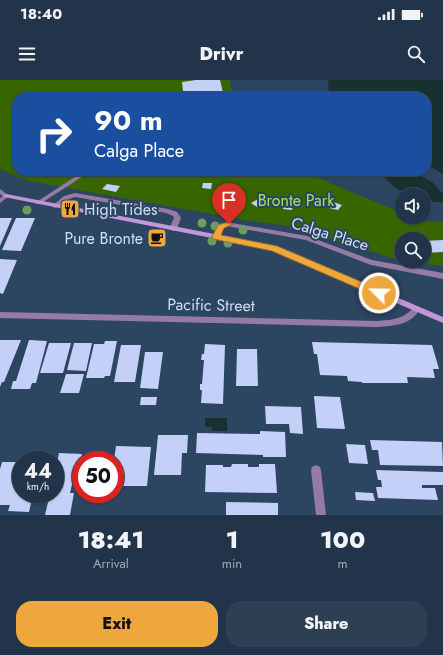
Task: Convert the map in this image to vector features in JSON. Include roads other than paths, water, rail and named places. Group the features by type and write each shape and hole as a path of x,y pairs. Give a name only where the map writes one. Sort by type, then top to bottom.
{"main road":[{"path":"6,196 274,248 443,320"}],"street":[{"path":"38,203 80,176"},
{"path":"0,191 6,196 0,201"},
{"path":"55,206 66,197 74,195 168,212 175,214 178,218 173,229"},
{"name":"Calga Place","path":"216,237 221,226 226,224 264,230 308,238 371,262 443,276"},
{"name":"Pacific Street","path":"0,315 377,324 404,321 412,316 416,309"},
{"path":"316,470 321,515"}],"place":[{"name":"High Tides","path":"70,209"},
{"name":"Pure Bronte","path":"157,238"}],"park label":[{"name":"Bronte Park","path":"296,200"}]}
